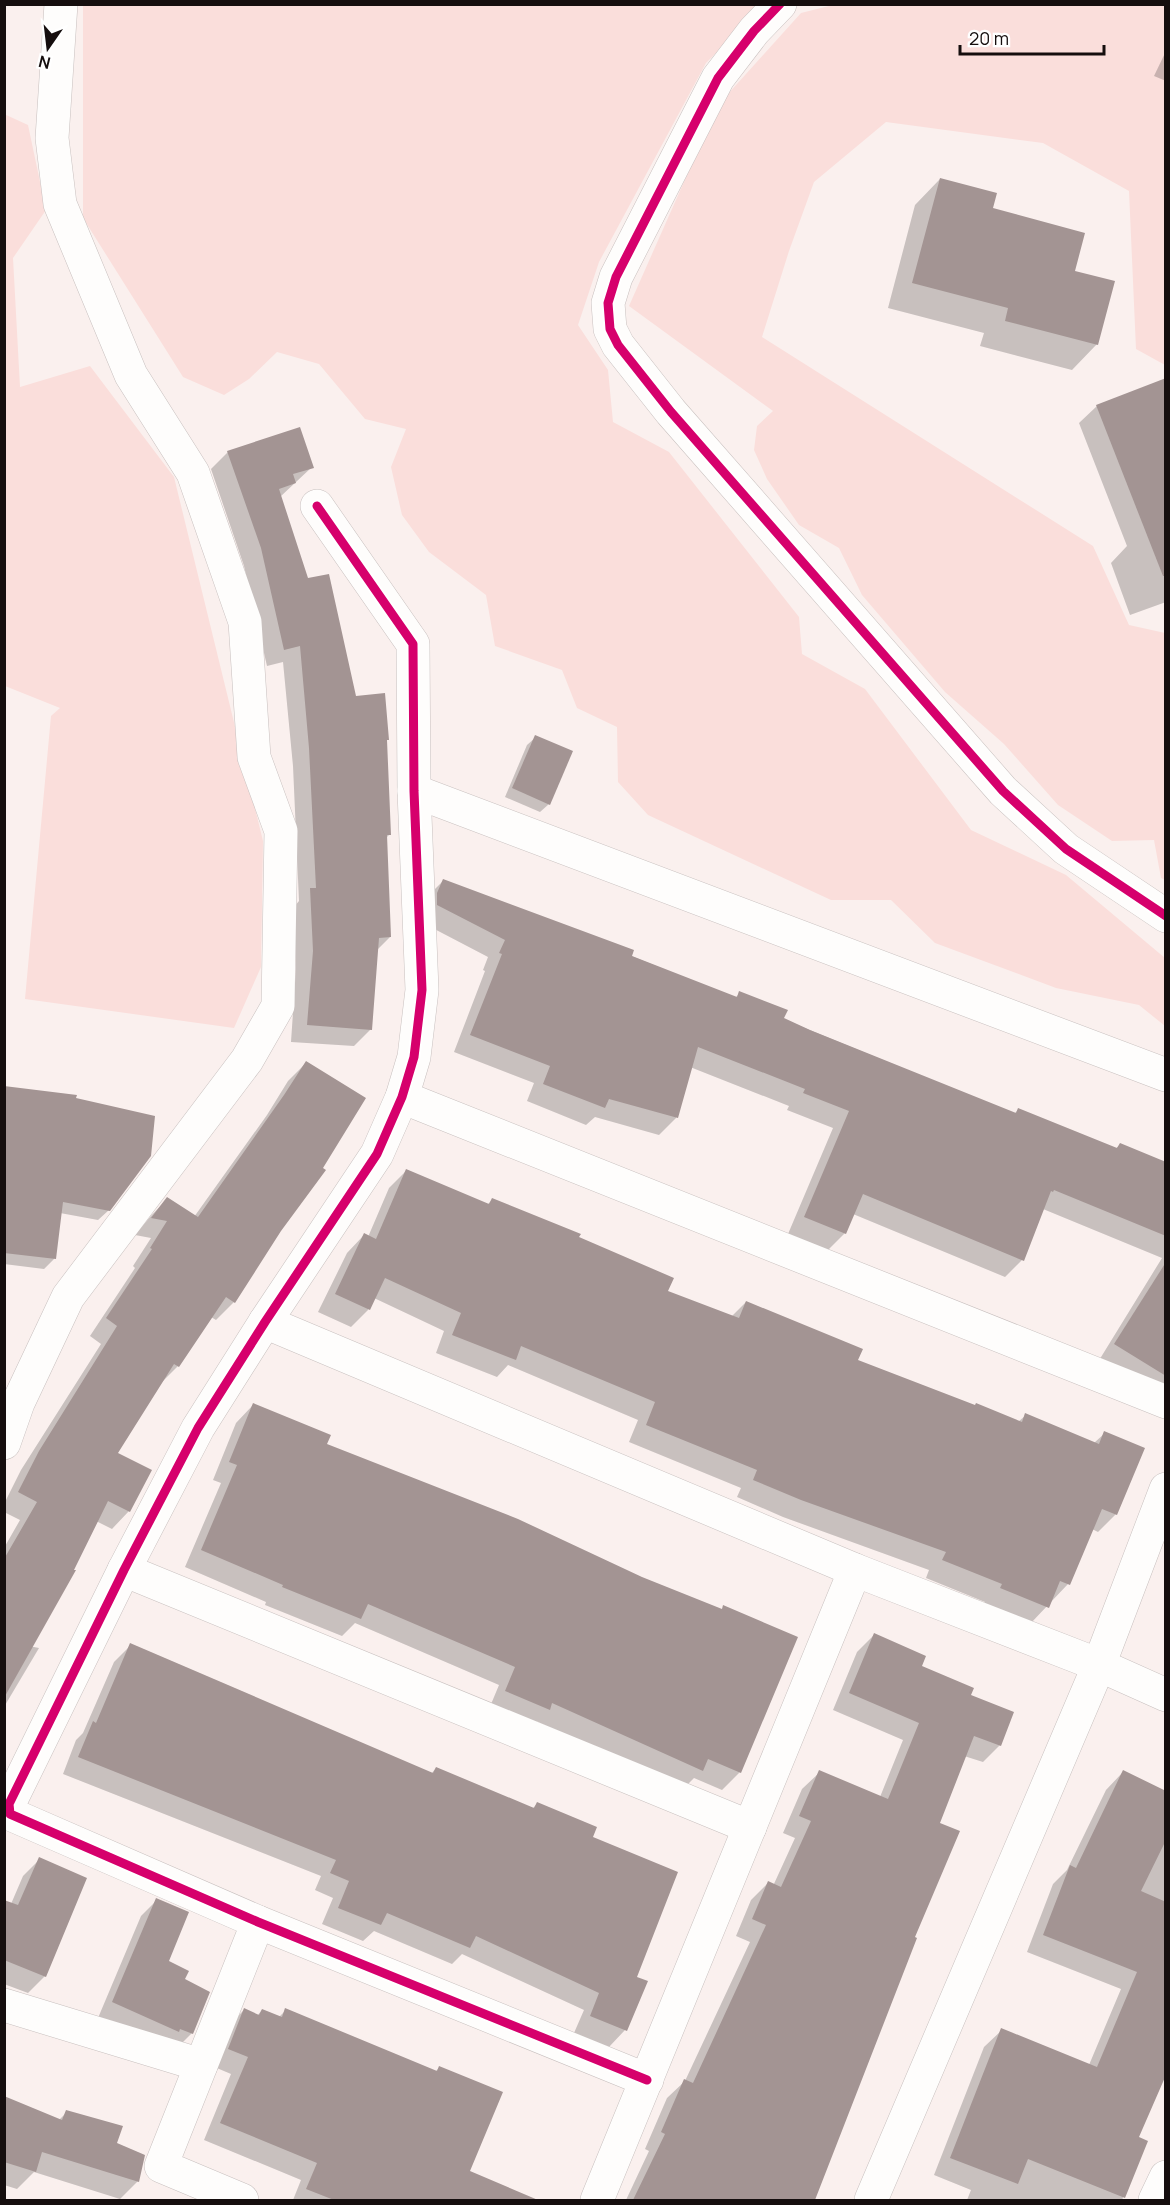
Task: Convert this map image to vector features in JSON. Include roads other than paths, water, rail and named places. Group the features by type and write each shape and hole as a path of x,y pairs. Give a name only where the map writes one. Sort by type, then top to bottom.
{"street":[{"path":"4,1443 18,1404 68,1297 247,1060 278,1006 281,831 254,757 245,622 193,473 131,375 60,204 52,138 61,4"},
{"path":"780,4 754,31 718,78 616,277 608,303 610,329 618,345 671,411 1003,790 1066,849 1166,916"},
{"path":"317,506 412,644 414,791 422,990 414,1057 402,1097 377,1154 265,1322 198,1428 124,1570 9,1804 10,1814 258,1922 647,2080"},
{"path":"414,791 1166,1075"},
{"path":"402,1097 1166,1402"},
{"path":"265,1322 855,1570 1100,1665 1166,1695"},
{"path":"871,2200 1100,1665 1166,1489"},
{"path":"124,1570 750,1827"},
{"path":"597,2200 855,1570"},
{"path":"242,2200 161,2166 258,1922"},
{"path":"4,2005 201,2065"},
{"path":"1155,2200 1166,2177"}]}
